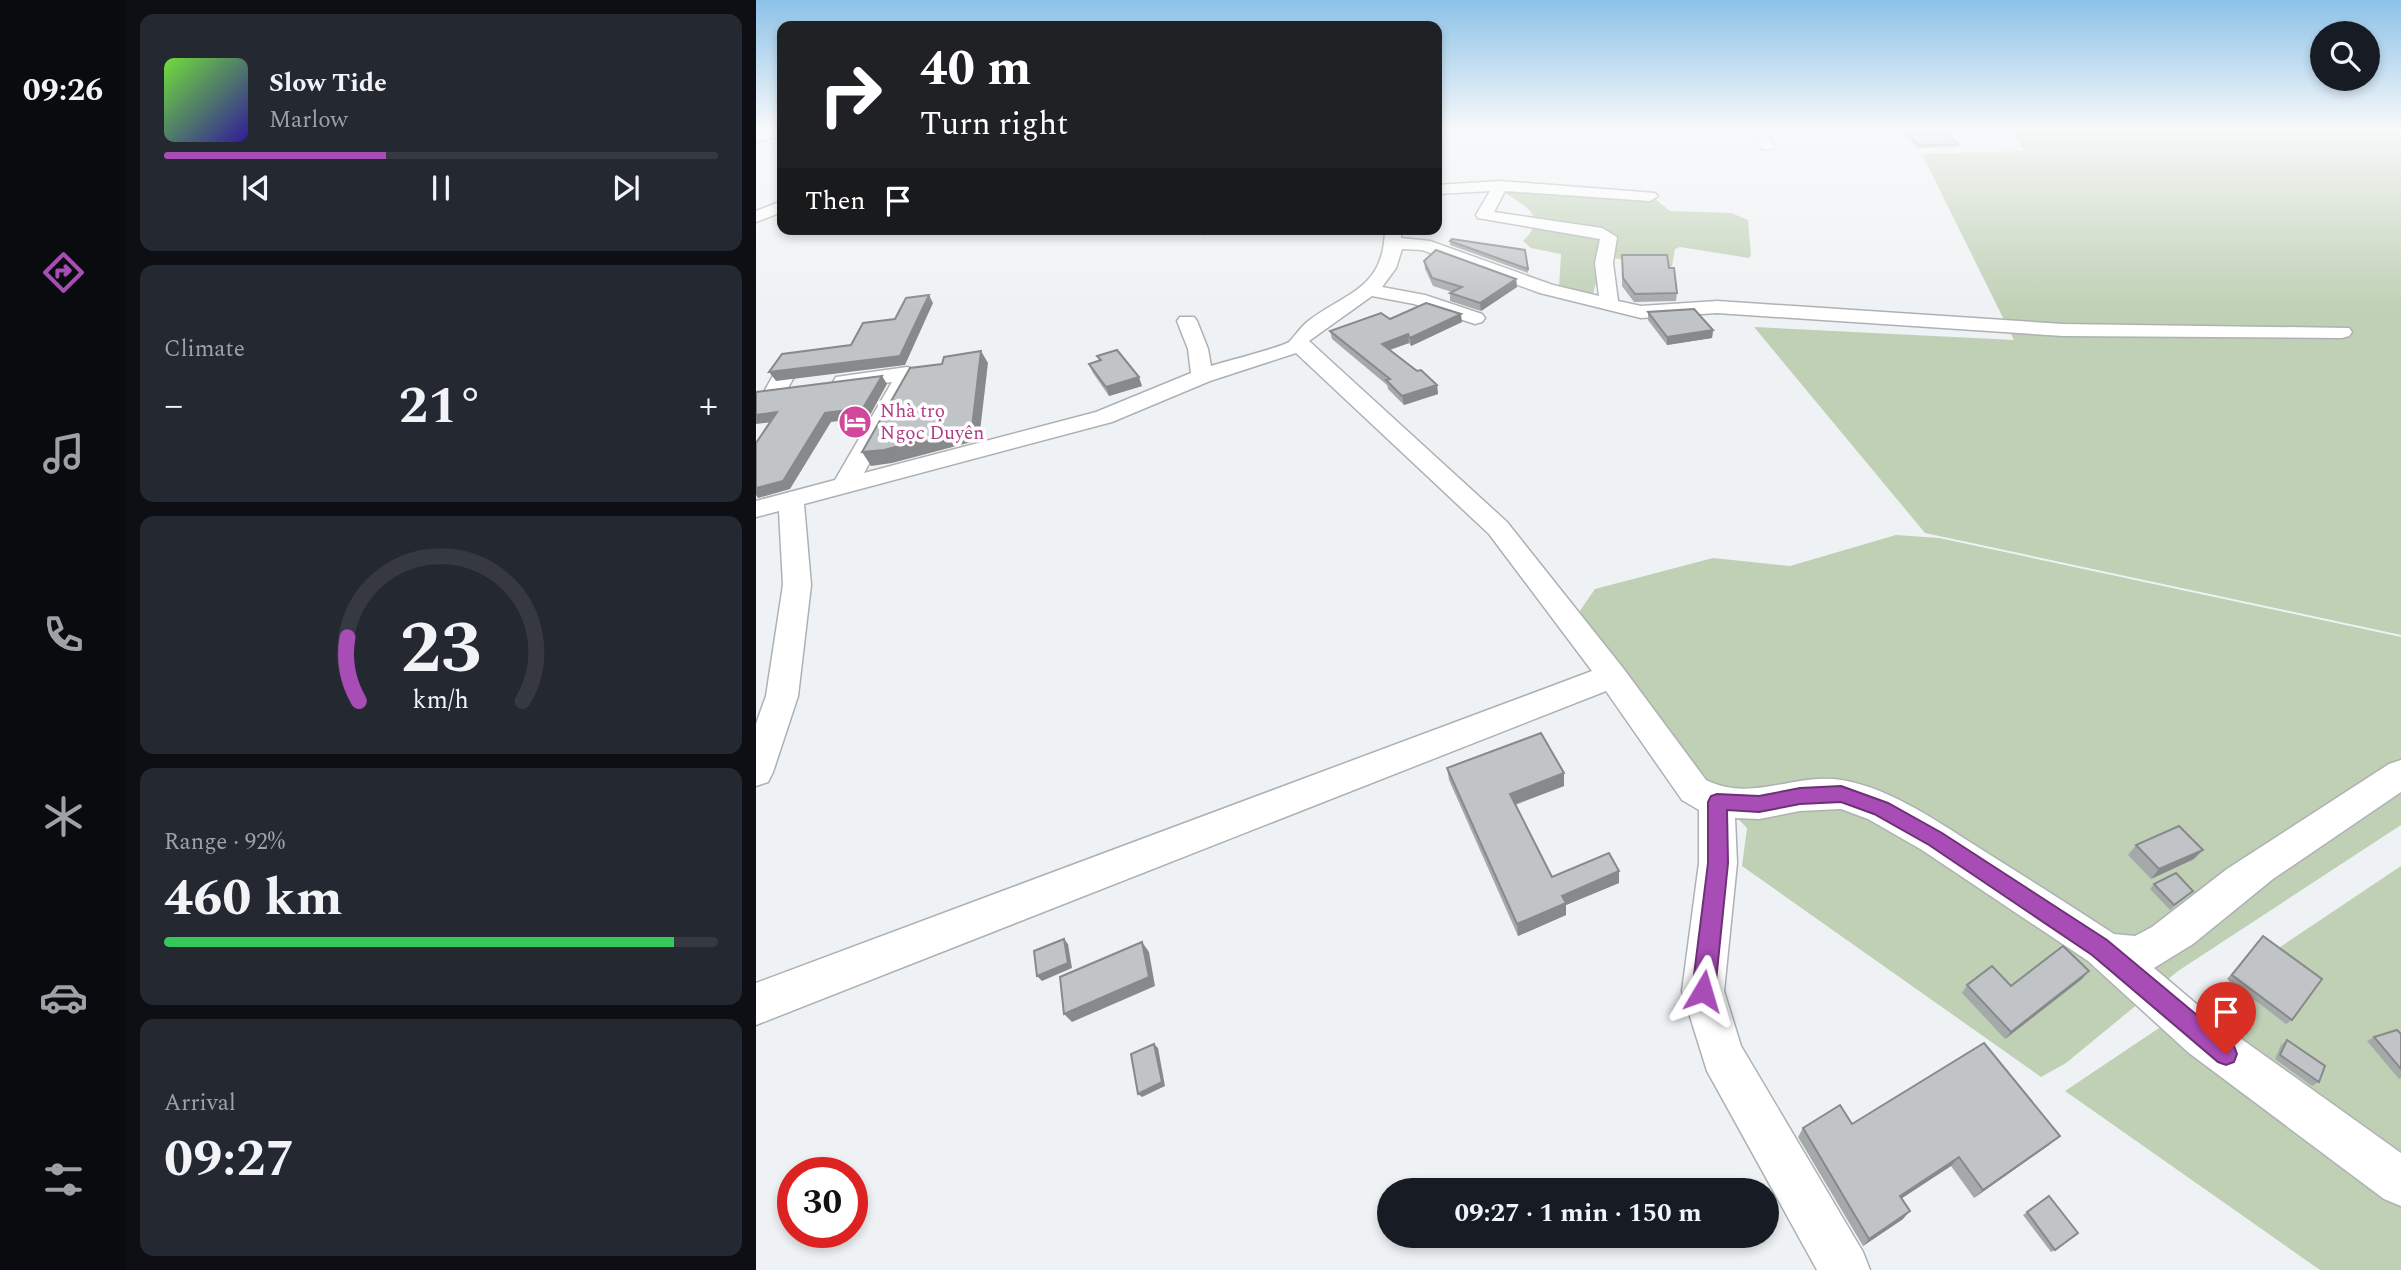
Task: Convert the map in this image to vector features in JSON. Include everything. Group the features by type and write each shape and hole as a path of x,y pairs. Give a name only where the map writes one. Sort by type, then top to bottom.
{"street":[{"path":"1498,190 1484,215 1602,233 1609,237 1604,263 1609,306"},
{"path":"1564,190 1650,196"},
{"path":"756,217 777,208"},
{"path":"756,509 846,483 1104,417 1202,376 1299,345 1304,335 1318,323 1369,290 1382,278 1392,262 1394,236 1535,285 1641,312 1717,307 2063,330 2342,332"},
{"path":"1369,290 1418,299 1475,318"},
{"path":"1187,321 1199,349 1202,376"},
{"path":"1299,345 1498,528 1612,676 1694,790 1717,802 1759,804 1800,796 1841,794 1881,808 1936,839 2119,957 2138,954 2159,944 2329,818 2401,775"},
{"path":"828,384 912,365 846,483"},
{"path":"756,772 782,696 797,585 791,500"},
{"path":"756,1004 1612,676"},
{"path":"1717,802 1718,863 1703,991 1723,1056 1845,1270"},
{"path":"2100,947 2204,1038 2401,1182"}],"green space":[{"path":"1532,190 1655,199 1670,211 1731,213 1748,220 1751,255 1749,258 1680,247 1675,249 1672,266 1669,268 1614,258 1602,261 1593,294 1584,296 1559,288 1561,254 1531,248 1523,241 1531,232 1534,218 1527,208 1504,192"},
{"path":"1940,190 2401,190 2401,635 1925,533 1754,327 2014,340"},
{"path":"1896,535 1939,538 2401,637 2401,825 2178,971 2066,1063 2041,1077 1742,866 1747,828 1701,781 1577,615 1595,589 1713,558 1790,566"},
{"path":"2401,866 2401,1270 2320,1270 2065,1091"}],"building":[{"path":"1452,239 1525,250 1528,269 1450,241"},
{"path":"1436,250 1516,279 1480,303 1450,293 1462,287 1432,278 1424,261"},
{"path":"1622,255 1667,255 1669,268 1674,268 1677,293 1635,294 1623,278"},
{"path":"929,295 900,356 769,372 782,354 851,345 863,323 895,319 906,298"},
{"path":"1426,303 1461,314 1410,338 1408,334 1382,344 1417,371 1421,370 1437,385 1402,396 1386,380 1390,379 1330,331 1381,313 1390,319"},
{"path":"1694,309 1713,330 1667,337 1648,312"},
{"path":"1117,350 1139,377 1106,387 1089,364 1101,360 1097,356"},
{"path":"981,351 972,427 884,450 862,452 910,368 942,364 944,357"},
{"path":"882,376 863,408 825,413 783,481 756,488 756,443 777,412 756,415 756,392"},
{"path":"1541,733 1564,773 1510,794 1552,877 1609,853 1619,871 1562,896 1566,903 1517,924 1447,768"},
{"path":"2179,826 2203,850 2159,869 2136,845"},
{"path":"2176,873 2193,891 2174,905 2154,884"},
{"path":"2263,936 2322,979 2292,1020 2232,975"},
{"path":"1064,939 1068,963 1037,976 1034,951"},
{"path":"1142,942 1149,977 1064,1014 1060,977"},
{"path":"2063,946 2089,971 2011,1032 1967,985 1992,966 2011,986"},
{"path":"2397,1030 2401,1034 2401,1069 2374,1037"},
{"path":"2287,1040 2325,1066 2319,1082 2280,1055"},
{"path":"1984,1043 2060,1136 1983,1190 1959,1157 1900,1196 1910,1211 1869,1239 1803,1128 1840,1105 1852,1124"},
{"path":"1154,1044 1162,1082 1138,1094 1131,1054"},
{"path":"2049,1196 2078,1233 2055,1250 2027,1212"}],"place":[{"name":"Nhà trọ Ngọc Duyên","path":"855,422"}],"route":[{"path":"1703,991 1718,863 1717,802 1759,804 1800,796 1841,794 1881,808 1936,839 2100,947 2226,1054"}]}
